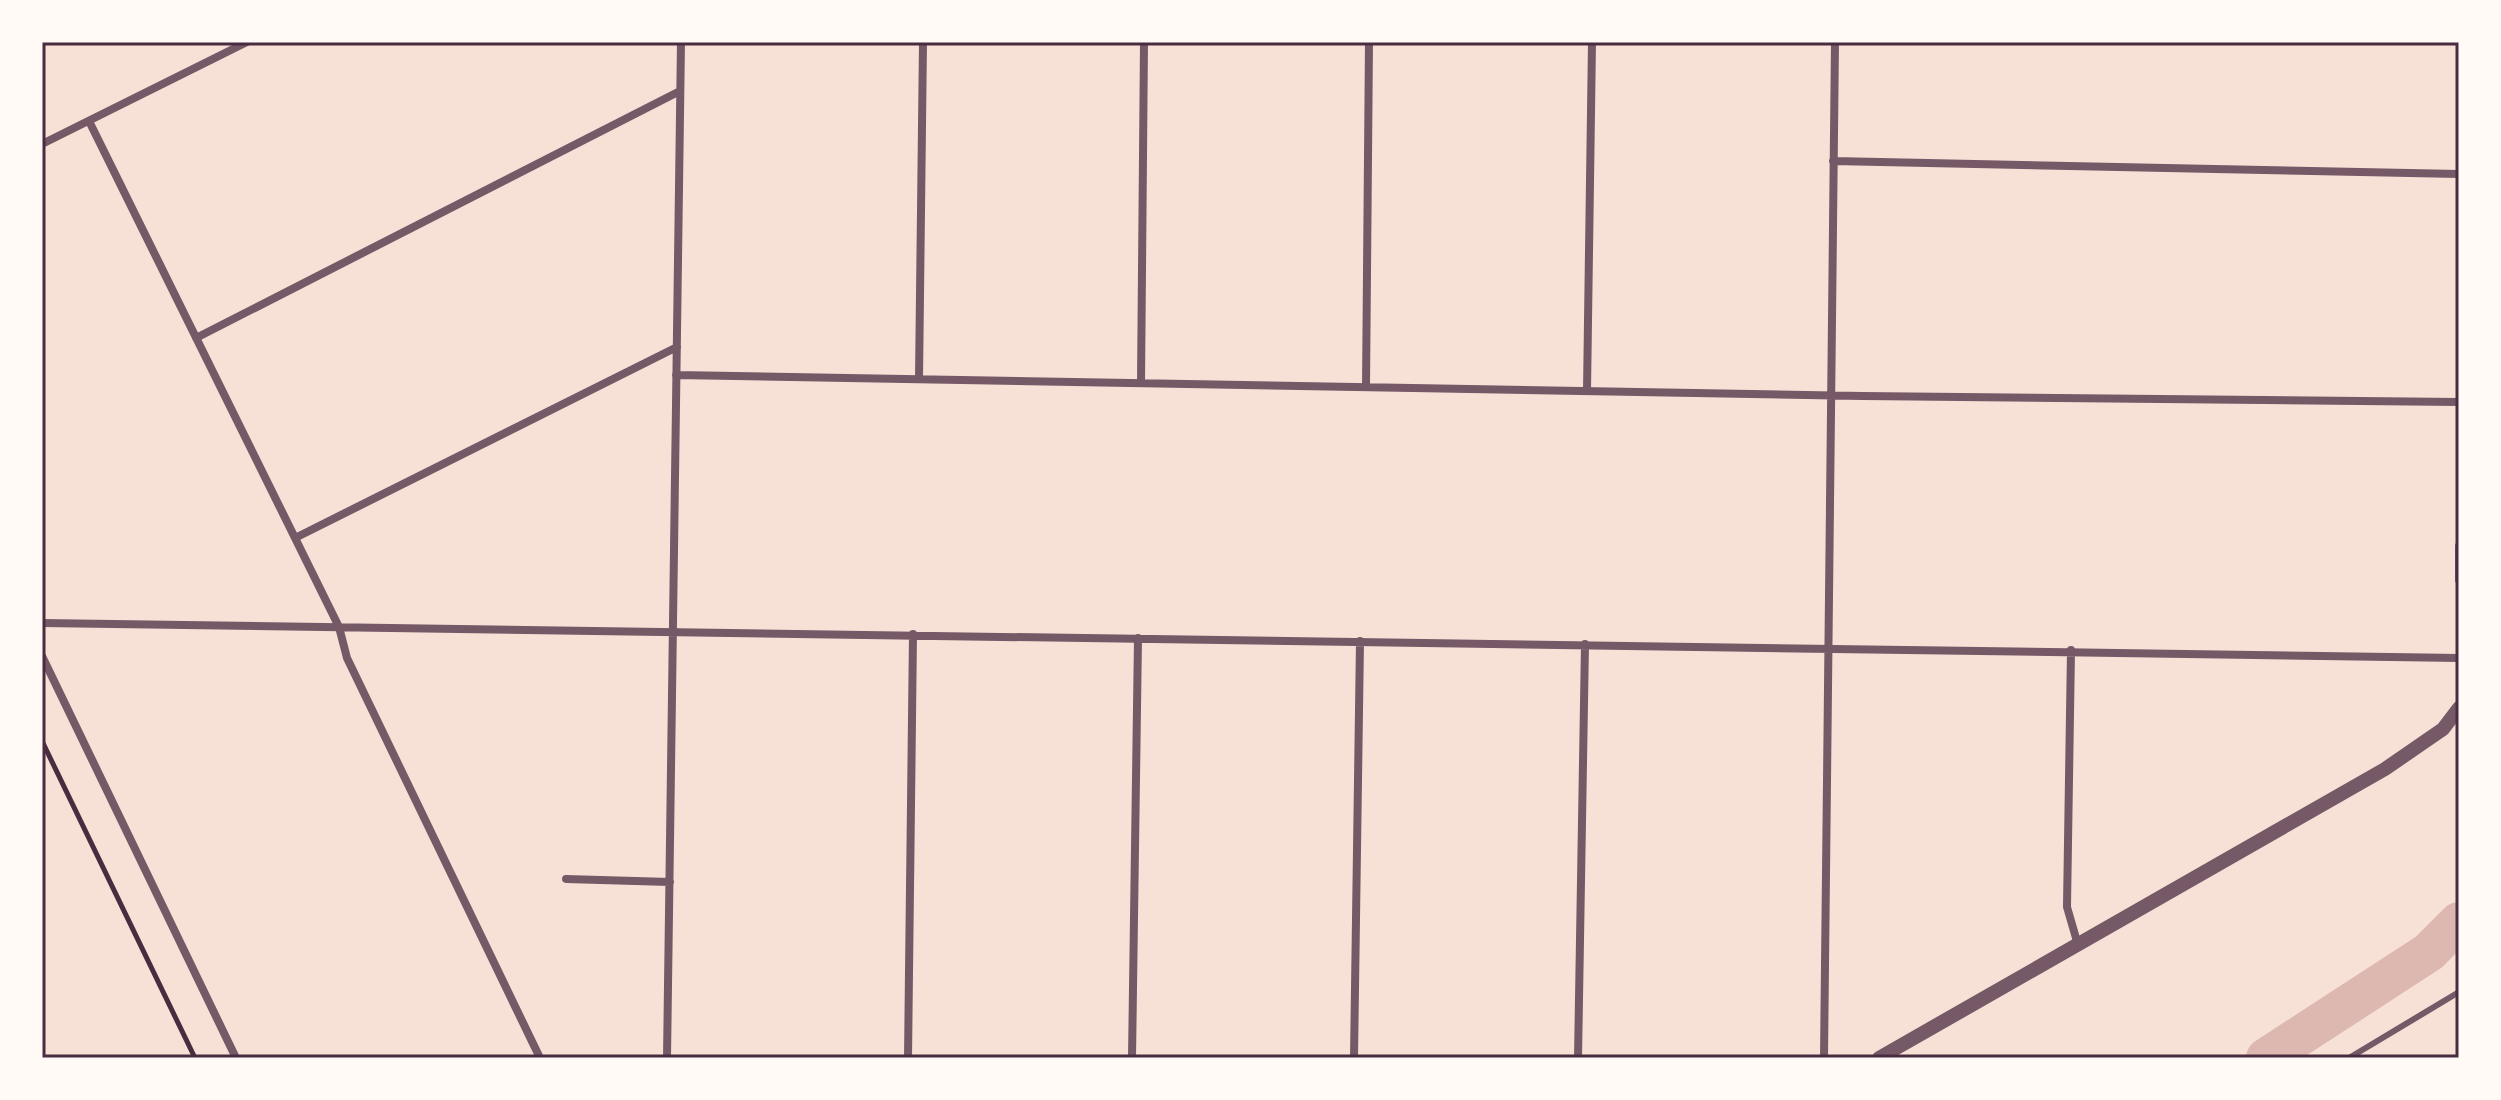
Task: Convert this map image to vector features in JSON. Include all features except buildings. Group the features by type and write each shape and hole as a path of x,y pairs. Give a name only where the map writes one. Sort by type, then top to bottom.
{"street":[{"path":"42,144 247,42"},
{"path":"667,1058 681,42"},
{"path":"919,379 923,42"},
{"path":"1141,383 1144,42"},
{"path":"1366,387 1369,42"},
{"path":"1587,391 1592,42"},
{"path":"1824,1058 1835,42"},
{"path":"196,338 680,91"},
{"path":"89,121 339,627 347,658 540,1058"},
{"path":"1833,161 2459,174"},
{"path":"295,538 677,347"},
{"path":"676,375 1830,395 2459,402"},
{"path":"2459,546 2459,580"},
{"path":"42,623 2459,658"},
{"path":"908,1058 913,634"},
{"path":"1132,1058 1138,638"},
{"path":"1354,1058 1360,641"},
{"path":"1578,1058 1585,644"},
{"path":"2071,650 2067,907 2078,945"},
{"path":"42,656 236,1058"},
{"path":"1879,1058 2385,769 2443,729 2459,708"},
{"path":"566,879 670,882"}],"lane":[{"path":"2349,1058 2459,992"}],"path":[{"path":"42,741 195,1058"}],"waterway":[{"path":"2266,1058 2429,952 2459,922"}]}
